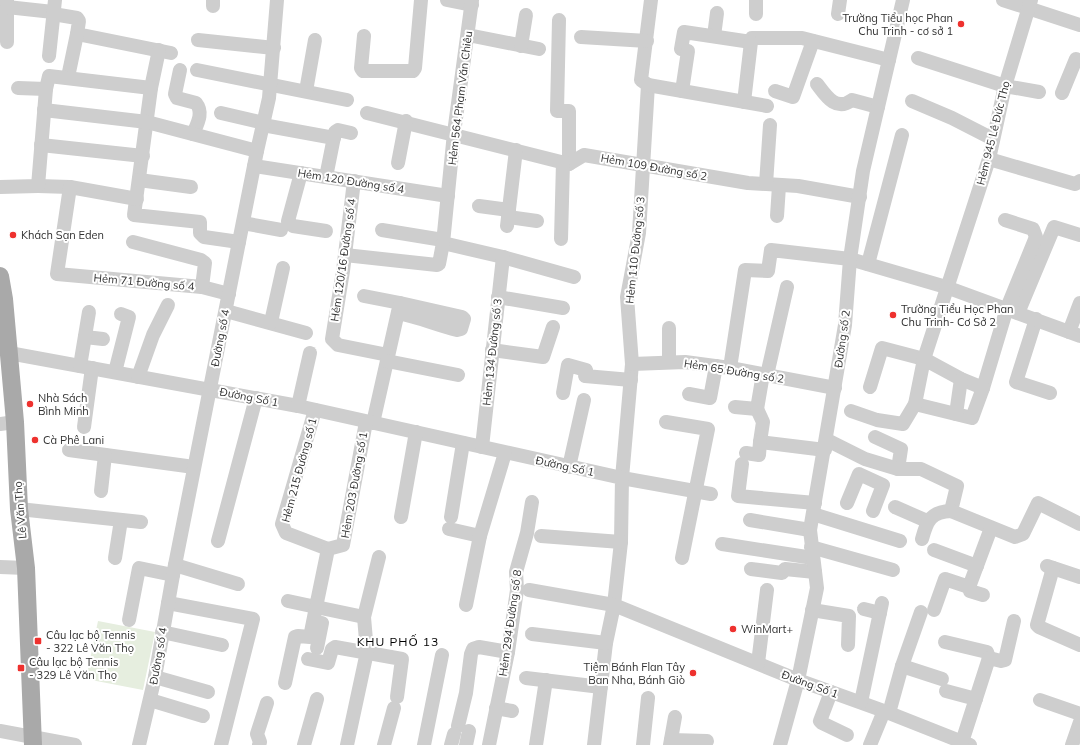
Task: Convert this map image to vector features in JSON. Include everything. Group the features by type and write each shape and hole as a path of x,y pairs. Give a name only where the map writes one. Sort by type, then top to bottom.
{"main road":[{"name":"Lê Văn Thọ","path":"0,276 6,362 8,423 26,568 33,740"}],"street":[{"name":"Đường số 4","path":"139,745 155,678 162,632 194,467 271,84 277,0"},
{"path":"364,36 363,71 413,71 415,68 421,0"},
{"path":"447,0 472,2"},
{"path":"651,0 641,80 648,86 767,106"},
{"name":"Đường số 2","path":"798,680 816,588 810,530 826,445 845,325 850,259 863,171 903,0"},
{"path":"1003,0 1030,5 1080,26"},
{"name":"Hẻm 564 Phạm Văn Chiêu","path":"345,255 439,264 443,241 454,133 472,2"},
{"path":"7,42 7,4 54,9 77,18 79,21 68,77"},
{"name":"Hẻm 945 Lê Đức Thọ","path":"851,411 877,420 903,424 915,404 924,359 946,287 989,159 1005,86 1030,5"},
{"path":"49,56 54,9"},
{"path":"521,46 526,14"},
{"path":"714,36 717,14"},
{"path":"559,20 557,111 569,111 561,239"},
{"path":"682,91 685,50 684,32 751,42"},
{"path":"77,34 165,52 151,88 134,214 200,222 200,233 204,237 239,242"},
{"path":"468,35 539,49"},
{"path":"581,37 646,41"},
{"path":"744,102 752,38 802,38 889,60"},
{"path":"198,40 274,48"},
{"path":"306,91 315,40"},
{"path":"775,91 793,97 813,41"},
{"path":"918,58 1005,86 1039,92"},
{"path":"1062,93 1076,59 1080,61"},
{"path":"180,70 175,94 178,98 196,103 199,107 200,112 193,134"},
{"path":"197,70 347,100"},
{"path":"18,88 68,77 151,88"},
{"path":"38,186 44,110 48,82"},
{"path":"817,84 830,100 836,104 848,104 852,100 878,107"},
{"name":"Hẻm 110 Đường số 3","path":"622,478 632,364 628,297 639,233 648,86"},
{"path":"912,101 993,138"},
{"path":"44,110 147,122 257,152"},
{"path":"367,112 454,133 566,163"},
{"path":"220,113 263,124 334,138"},
{"path":"398,163 406,121"},
{"path":"770,125 773,185 777,216"},
{"path":"326,177 336,130 351,133"},
{"path":"868,264 902,135"},
{"path":"41,145 143,156"},
{"path":"508,218 516,150"},
{"name":"Hẻm 109 Đường số 2","path":"566,163 584,155 748,183 798,186 860,197"},
{"path":"989,159 1078,182"},
{"name":"Hẻm 120 Đường số 4","path":"254,166 448,196"},
{"path":"301,173 288,221 293,226 326,231"},
{"path":"139,180 191,187"},
{"name":"Hẻm 120/16 Đường số 4","path":"354,181 345,255 332,339 338,345 388,358"},
{"path":"0,187 70,187 136,199"},
{"name":"Hẻm 71 Đường số 4","path":"70,187 57,274 202,287 229,294"},
{"path":"479,206 508,218 537,221"},
{"path":"915,404 972,418 1012,311 1036,237 1033,229 1005,220"},
{"path":"243,223 281,230"},
{"path":"1012,311 1054,227 1080,235"},
{"path":"382,230 443,241 503,256 574,277"},
{"path":"133,242 201,260 205,263 202,287"},
{"path":"689,394 710,398 723,367 745,270 768,271 771,250 850,259 946,287 1074,334 1080,303"},
{"name":"Hẻm 134 Đường số 3","path":"482,447 503,256"},
{"path":"270,322 283,268"},
{"path":"787,287 757,409 763,422 758,455 744,458 738,496 814,509 900,541"},
{"path":"364,296 399,308 388,358 370,422"},
{"path":"498,297 563,308"},
{"path":"138,377 153,335 168,305"},
{"path":"226,311 306,333"},
{"path":"84,427 86,367 85,337 89,312"},
{"path":"115,372 128,317 121,314"},
{"path":"1036,319 1016,382 1050,393"},
{"path":"492,350 543,358 554,327"},
{"path":"669,328 669,362"},
{"path":"85,337 103,339"},
{"path":"870,387 882,348 924,359 961,380 983,388"},
{"path":"298,406 310,353"},
{"path":"388,358 458,374"},
{"name":"Đường Số 1","path":"6,362 86,367 256,398 416,432 569,467 711,494"},
{"name":"Hẻm 65 Đường số 2","path":"632,364 685,362 723,367 835,388"},
{"path":"563,393 568,365 586,370 585,376 631,380"},
{"path":"956,414 961,380"},
{"path":"218,541 256,398"},
{"path":"569,467 584,400"},
{"path":"735,407 757,409"},
{"name":"Hẻm 215 Đường số 1","path":"315,410 282,524 286,533 328,549"},
{"name":"Hẻm 203 Đường số 1","path":"321,608 328,549 343,545 370,422"},
{"path":"666,422 708,429 682,558"},
{"path":"401,517 416,432"},
{"path":"875,437 901,449 898,469"},
{"path":"760,442 826,445 898,469 921,469 958,486 951,511"},
{"path":"463,443 450,523 480,536"},
{"path":"69,450 194,467"},
{"path":"466,605 480,536 505,452"},
{"path":"101,491 105,455"},
{"path":"846,503 866,459"},
{"path":"859,474 883,485 873,511"},
{"path":"594,745 606,643 614,605 621,542 622,478"},
{"name":"Hẻm 294 Đường số 8","path":"488,745 508,652 516,590 516,572 527,533 532,502"},
{"path":"922,539 927,521 939,511 951,511 1015,537 1023,534 1038,503 1080,524"},
{"path":"896,508 927,521"},
{"path":"19,509 141,522"},
{"path":"115,558 121,520"},
{"path":"750,520 810,530"},
{"path":"969,587 991,528"},
{"path":"541,536 621,542"},
{"path":"722,544 812,553 893,570"},
{"path":"934,550 977,566"},
{"path":"347,745 367,652 364,617 379,557"},
{"path":"0,567 26,568"},
{"path":"1080,577 1050,567 1037,625 1080,646"},
{"path":"129,620 139,568 174,570 238,584"},
{"path":"751,570 782,573 785,569 815,572"},
{"path":"870,745 887,712 902,666 927,611 945,579 969,587 970,591 983,596"},
{"name":"Đường Số 1","path":"529,590 614,605 798,680 887,712 959,743"},
{"path":"758,663 767,590"},
{"path":"288,601 364,617"},
{"path":"168,603 253,619 221,745"},
{"path":"317,648 321,608"},
{"path":"285,683 295,637 310,637 321,608"},
{"path":"861,702 881,608 864,609"},
{"path":"812,610 850,616 848,645"},
{"path":"989,658 1001,661 1005,660 1014,622"},
{"path":"162,632 222,645"},
{"path":"532,634 606,643"},
{"path":"945,642 987,652 989,658 976,699 959,743"},
{"path":"308,659 328,663 332,648 335,647 402,659 396,702 384,745"},
{"path":"466,745 458,734 466,693 470,654 473,649 479,647 508,652"},
{"path":"424,745 442,655"},
{"path":"902,666 976,699"},
{"path":"155,678 208,692"},
{"path":"526,678 601,687"},
{"path":"536,745 546,680"},
{"path":"780,745 798,680"},
{"path":"831,692 820,721 822,724 847,735"},
{"path":"643,745 648,698"},
{"path":"304,745 316,699"},
{"path":"150,700 203,716"},
{"path":"1040,700 1080,714"},
{"path":"259,745 260,742 257,734 267,703"},
{"path":"496,708 512,711"},
{"path":"675,717 671,742 707,741"},
{"path":"1072,745 1080,722"},
{"path":"0,731 33,740 75,745"}],"green space":[{"path":"98,621 155,632 143,690 86,679"}],"place":[{"name":"Trường Tiểu học Phan Chu Trinh - cơ sở 1","path":"961,24"},
{"name":"Khách Sạn Eden","path":"13,235"},
{"name":"Trường Tiểu Học Phan Chu Trinh- Cơ Sở 2","path":"893,315"},
{"name":"Nhà Sách Bình Minh","path":"30,404"},
{"name":"Cà Phê Lani","path":"35,440"},
{"name":"WinMart+","path":"733,629"},
{"name":"Câu lạc bộ Tennis - 322 Lê Văn Thọ","path":"38,641"},
{"name":"Câu lạc bộ Tennis - 329 Lê Văn Thọ","path":"21,668"},
{"name":"Tiệm Bánh Flan Tây Ban Nha, Bánh Giò","path":"693,673"}],"district":[{"name":"KHU PHỐ 13","path":"398,642"}]}
